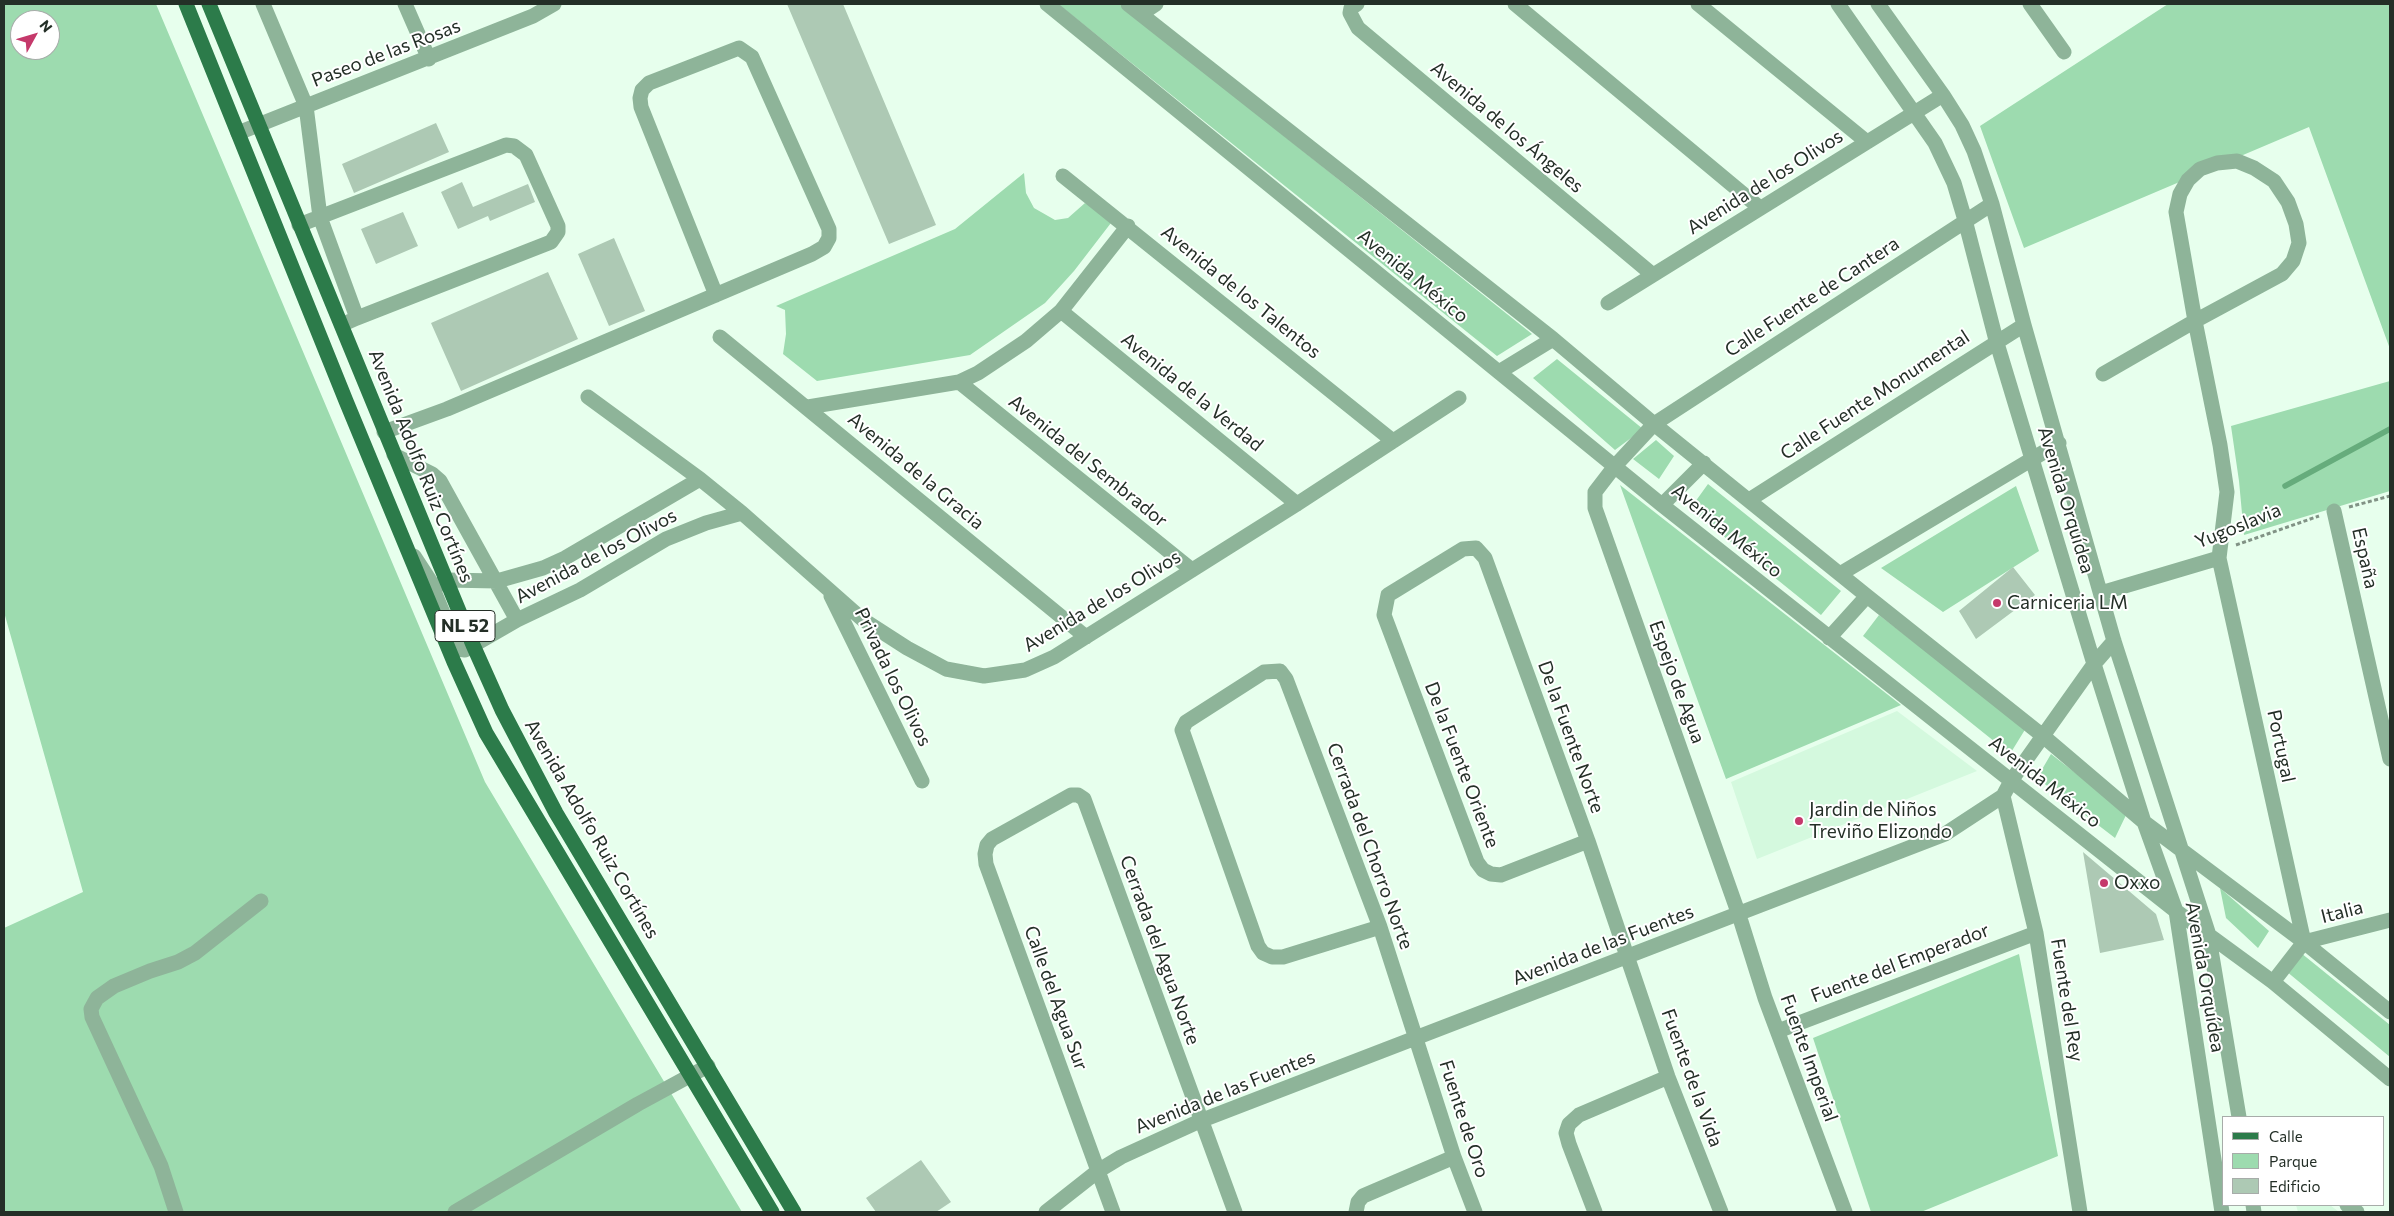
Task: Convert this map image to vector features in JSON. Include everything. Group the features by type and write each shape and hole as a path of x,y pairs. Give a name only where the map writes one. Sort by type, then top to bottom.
{"main road":[{"path":"186,4 432,610 486,733 772,1212"},
{"name":"Avenida Adolfo Ruiz Cortínes","path":"209,4 342,325 384,432 502,710 556,813 794,1212"}],"street":[{"path":"263,4 306,106 320,217 357,318"},
{"path":"406,4 428,59"},
{"name":"Paseo de las Rosas","path":"238,133 428,59 531,10 554,4"},
{"name":"Avenida México","path":"1047,4 1662,505 2176,911 2208,932 2273,982 2390,1079"},
{"name":"Avenida México","path":"1128,4 1553,339 1654,424 1866,596 2044,736 2144,822 2304,942 2390,1012"},
{"path":"1141,14 1156,4"},
{"name":"Avenida de los Ángeles","path":"1357,4 1351,8 1350,13 1358,28 1653,275"},
{"path":"1515,4 1760,208"},
{"path":"1698,4 1867,142"},
{"name":"Avenida Orquídea","path":"1838,4 1935,143 1950,175 1966,220 1996,340 2094,664 2144,822 2176,911 2222,1212"},
{"name":"Avenida Orquídea","path":"1878,4 1944,95 1974,151 1992,204 2024,325 2114,641 2208,932 2239,1116"},
{"path":"2030,4 2064,52"},
{"path":"384,432 447,409 716,295 812,254 824,247 829,238 829,229 752,57 739,48 649,83 642,90 640,98 640,106 716,295"},
{"name":"Avenida de los Olivos","path":"1608,303 1914,111 1944,95"},
{"path":"299,225 506,145 514,146 526,155 558,226 558,232 551,242 342,325"},
{"path":"2103,374 2282,274 2293,261 2299,243 2296,224 2288,202 2274,181 2254,168 2237,161 2218,163 2200,169 2188,180 2180,194 2176,212 2195,321"},
{"name":"Avenida de los Talentos","path":"1063,176 1128,226 1393,441"},
{"name":"Calle Fuente de Cantera","path":"1615,466 1654,424 1992,204"},
{"path":"808,408 959,382 1000,360 1061,311 1128,226"},
{"name":"Avenida de la Verdad","path":"1061,311 1297,504"},
{"name":"Portugal","path":"2195,321 2227,492 2219,558 2304,942"},
{"name":"Calle Fuente Monumental","path":"1749,500 1996,340 2024,325"},
{"name":"Avenida de la Gracia","path":"720,337 1086,637"},
{"path":"1499,372 1553,339"},
{"name":"Avenida del Sembrador","path":"959,382 1192,570"},
{"path":"588,397 700,479"},
{"name":"Avenida de los Olivos","path":"447,580 497,581 520,576 565,558 700,479 742,513 862,618 907,648 946,668 984,676 1025,670 1054,657 1086,637 1297,504 1459,398"},
{"path":"1840,574 2059,443"},
{"path":"394,455 426,470 440,481 517,620"},
{"path":"1662,505 1704,463"},
{"name":"Espejo de Agua","path":"1615,466 1595,492 1594,508 1739,916"},
{"path":"389,505 434,591 458,649 465,650 473,645"},
{"name":"España","path":"2334,512 2390,759"},
{"name":"Avenida de los Olivos","path":"473,645 517,620 580,590 666,539 706,523 742,513"},
{"name":"De la Fuente Norte","path":"1387,624 1384,605 1388,595 1462,548 1476,548 1485,558 1588,841 1627,956"},
{"name":"Yugoslavia","path":"2101,593 2219,558"},
{"path":"432,610 434,591 437,586 447,580"},
{"name":"Privada los Olivos","path":"828,590 922,781"},
{"path":"1829,638 1866,596"},
{"name":"De la Fuente Oriente","path":"1387,624 1477,862 1483,870 1501,875 1588,841"},
{"path":"2004,796 2011,781 2094,664 2114,641"},
{"name":"Cerrada del Chorro Norte","path":"1380,928 1283,957 1272,957 1263,953 1258,946 1182,730 1186,722 1264,672 1280,671 1286,679 1380,928 1417,1038"},
{"name":"Cerrada del Agua Norte","path":"992,839 1071,795 1078,795 1084,799 1200,1121 1235,1212"},
{"name":"Avenida de las Fuentes","path":"1046,1212 1098,1171 1120,1157 1200,1121 1627,956 1739,916 1946,834 2004,796"},
{"name":"Fuente del Rey","path":"2004,796 2036,933 2080,1212"},
{"name":"Calle del Agua Sur","path":"992,839 987,845 986,864 1112,1212"},
{"path":"176,1212 161,1166 92,1017 91,1009 97,998 114,986 178,962 196,953 261,901"},
{"name":"Fuente Imperial","path":"1739,916 1778,1031 1845,1212"},
{"name":"Italia","path":"2304,942 2390,920"},
{"name":"Fuente del Emperador","path":"1778,1031 2036,933"},
{"path":"2273,982 2304,942"},
{"name":"Fuente de la Vida","path":"1627,956 1668,1077 1721,1212"},
{"name":"Fuente de Oro","path":"1417,1038 1454,1157 1475,1212"},
{"path":"455,1212 638,1104 708,1066"},
{"path":"1595,1212 1566,1133 1569,1124 1579,1115 1668,1077"},
{"path":"1356,1212 1358,1202 1363,1196 1454,1157"}],"path":[{"name":"Yugoslavia","path":"2219,558 2236,545 2334,512 2390,496"}],"shaded area":[{"name":"Jardin de Niños Treviño Elizondo","path":"1897,711 1977,771 1757,859 1731,782"},
{"path":"2296,1206 2331,1206 2339,1212 2298,1212"}],"green space":[{"path":"4,4 156,4 485,782 742,1212 4,1212 4,928 83,892 4,612"},
{"path":"1058,4 1119,4 1532,334 1497,356"},
{"path":"2168,4 2390,4 2390,349 2309,127 2024,248 1980,126"},
{"path":"1024,173 1026,193 1034,208 1055,220 1068,218 1085,203 1114,219 1074,271 1045,303 970,355 817,381 783,354 786,334 785,310 776,306 955,229"},
{"path":"1557,359 1643,429 1615,450 1533,378"},
{"path":"2390,381 2390,491 2244,535 2231,426"},
{"path":"1656,440 1674,456 1659,479 1633,459"},
{"path":"1708,484 1841,591 1821,615 1690,509"},
{"path":"1620,485 1901,705 1726,779"},
{"path":"2016,486 2039,551 1943,612 1881,568"},
{"path":"1879,615 2026,728 2010,754 1863,636"},
{"path":"2051,754 2127,813 2115,838 2037,778"},
{"path":"2220,888 2269,931 2258,948 2226,918"},
{"path":"2301,953 2390,1025 2390,1057 2286,971"},
{"path":"2019,954 2058,1156 1921,1212 1871,1212 1813,1038"}],"building":[{"path":"787,4 843,4 936,225 889,244"},
{"path":"436,123 449,152 354,193 342,164"},
{"path":"462,182 473,207 528,184 535,202 490,221 488,216 458,229 441,192"},
{"path":"403,212 418,246 376,264 361,229"},
{"path":"614,238 645,311 609,326 578,254"},
{"path":"548,272 578,339 461,391 431,323"},
{"name":"Carniceria LM","path":"2013,567 2035,595 1976,639 1959,611"},
{"name":"Oxxo","path":"2083,852 2156,914 2164,940 2100,953"},
{"path":"921,1160 951,1202 936,1212 876,1212 866,1198"}],"waterway":[{"path":"2285,486 2390,429"}],"place":[{"name":"Carniceria LM","path":"1997,603"},
{"name":"Jardin de Niños Treviño Elizondo","path":"1799,821"},
{"name":"Oxxo","path":"2104,883"}]}
